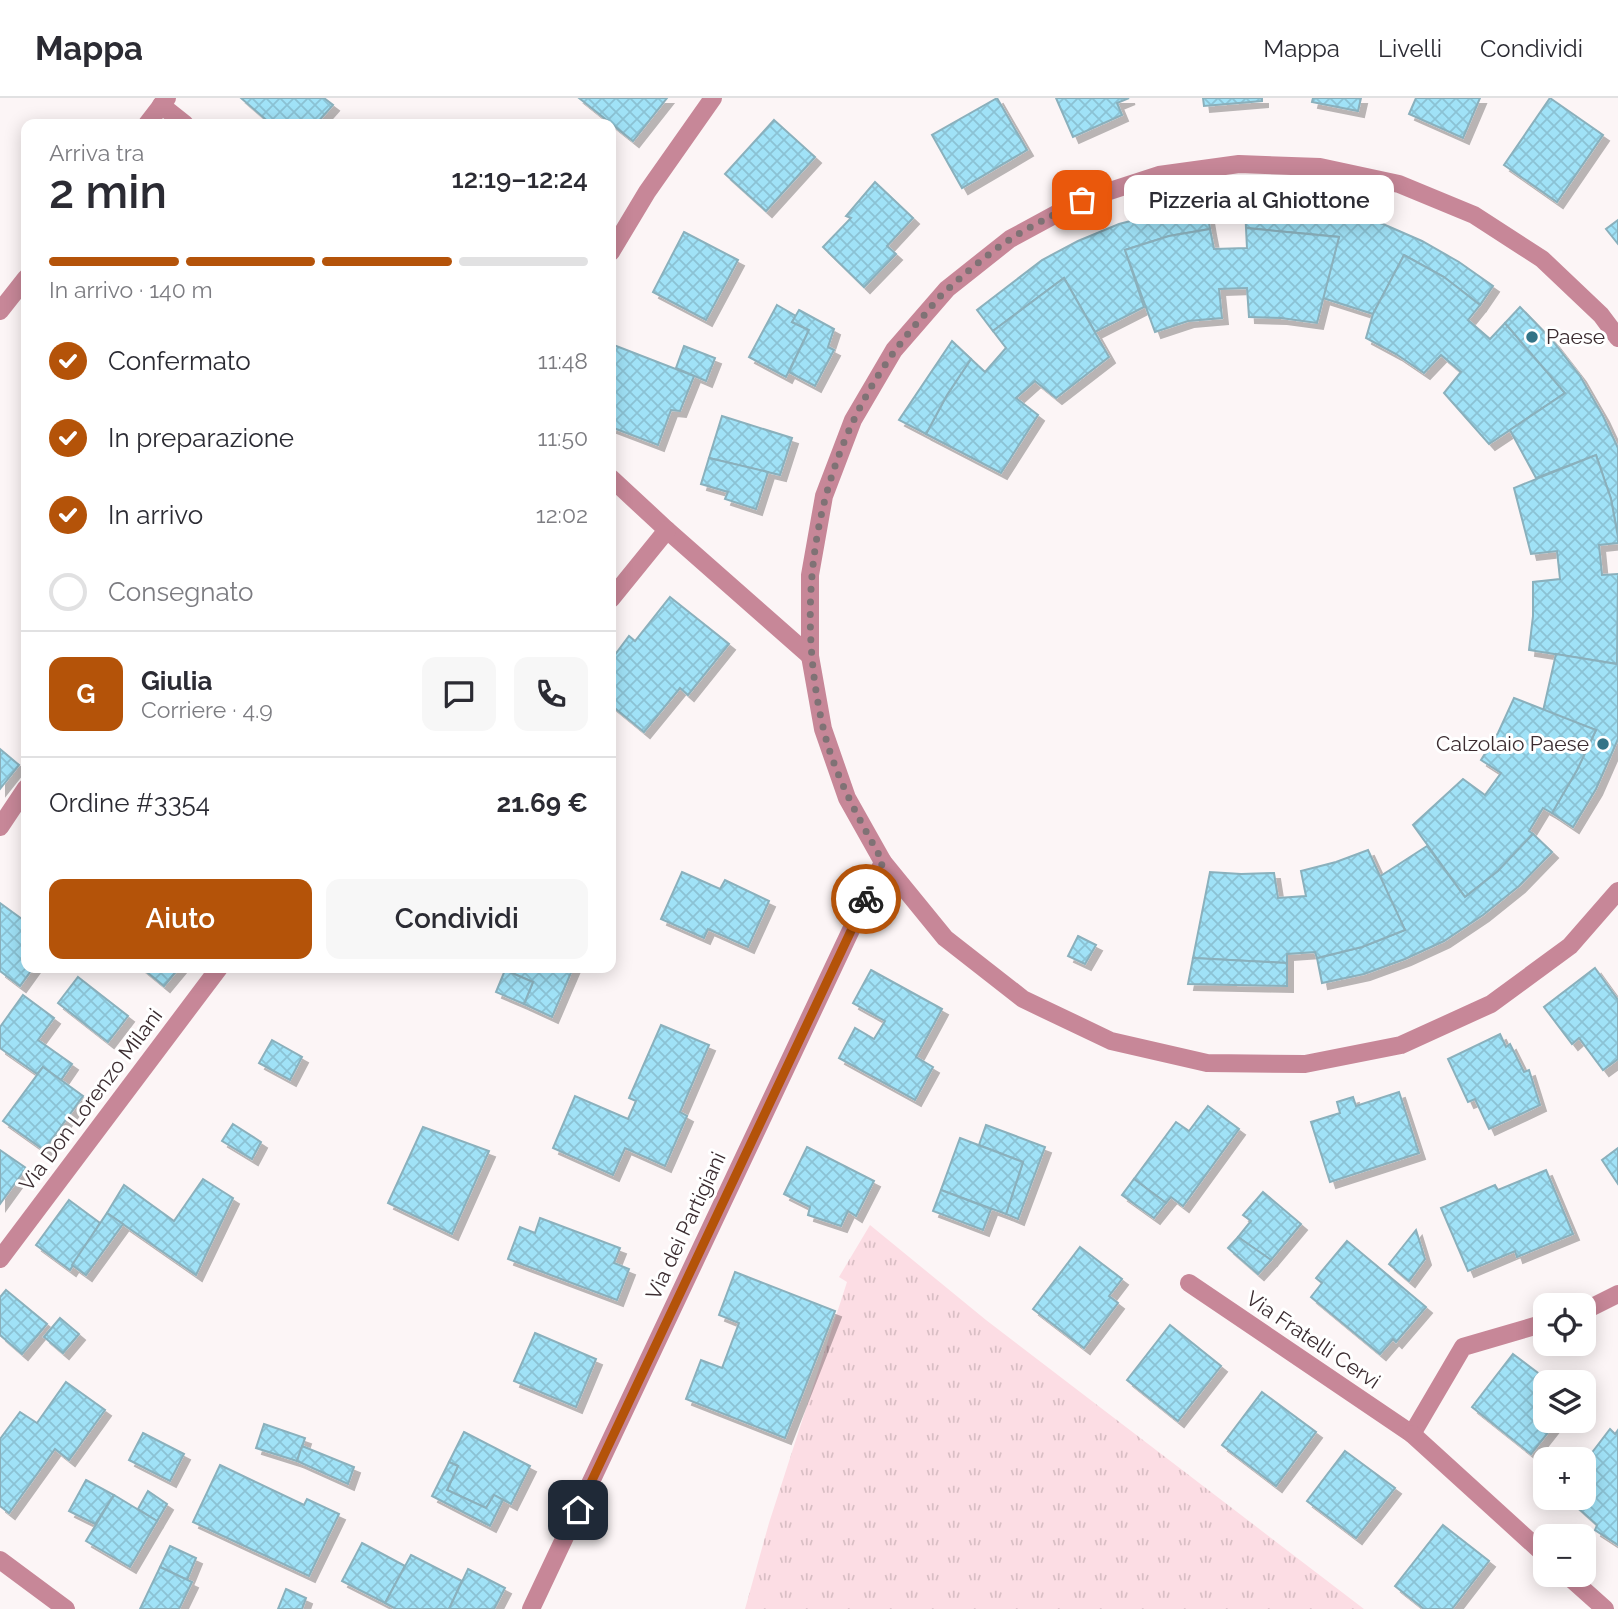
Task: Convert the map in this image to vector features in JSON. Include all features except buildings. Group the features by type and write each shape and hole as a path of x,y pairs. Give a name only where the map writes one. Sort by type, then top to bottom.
{"street":[{"path":"616,244 647,192 713,98"},
{"path":"151,119 164,102 180,119"},
{"path":"1618,338 1601,315 1542,259 1474,215 1399,184 1320,167 1239,164 1159,175 1082,200 1010,239 947,289 894,351 853,420 824,496 810,576 810,656 823,729 847,798 883,862 945,938 1023,999 1111,1041 1207,1063 1305,1064 1401,1045 1491,1004 1570,946 1618,891"},
{"path":"0,311 21,284"},
{"path":"616,483 810,656"},
{"path":"616,592 667,530"},
{"path":"0,827 21,796"},
{"name":"Via dei Partigiani","path":"531,1609 883,862"},
{"name":"Via Don Lorenzo Milani","path":"0,1259 215,973"},
{"name":"Via Fratelli Cervi","path":"1189,1283 1412,1434 1533,1544"},
{"path":"1596,1305 1618,1294"},
{"path":"1412,1434 1463,1347 1533,1327"},
{"path":"0,1560 66,1609"},
{"path":"1580,1587 1605,1609"}],"green space":[{"path":"870,1225 986,1320 1364,1609 745,1609 769,1523 847,1282 839,1277"}],"way so far":[{"path":"866,899 883,862 847,798 823,729 810,656 810,576 824,496 853,420 894,351 947,289 1010,239 1082,200"}],"place":[{"name":"Pizzeria al Ghiottone","path":"1082,200"},
{"name":"Paese","path":"1532,337"},
{"name":"Calzolaio Paese","path":"1603,744"}],"route":[{"path":"578,1510 866,899"}]}
